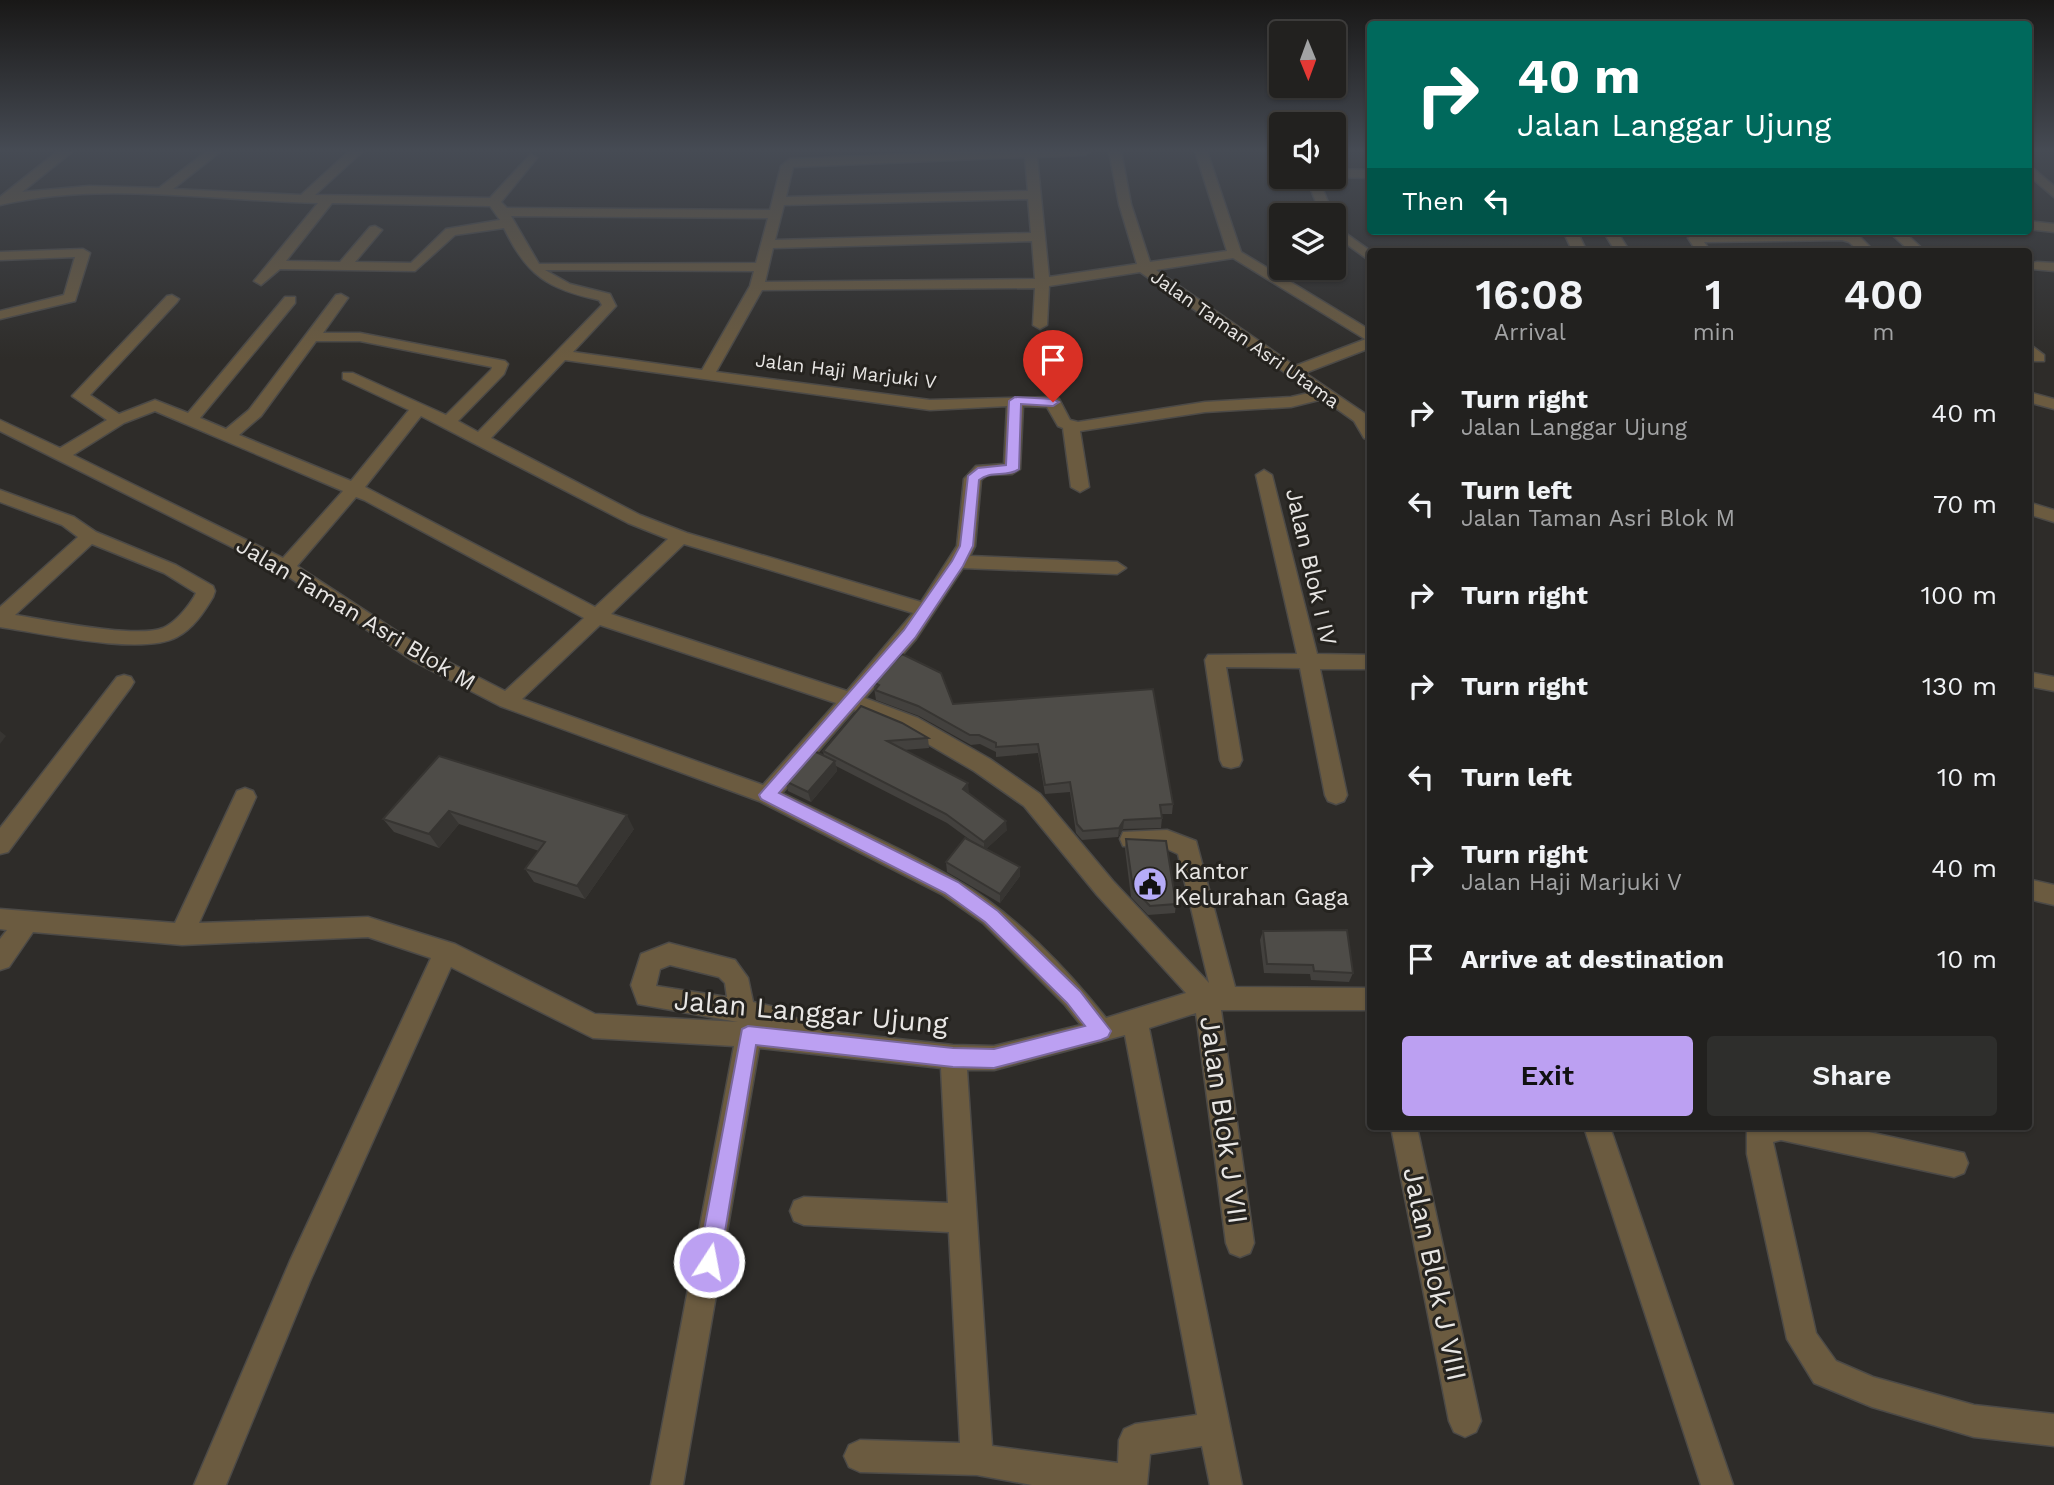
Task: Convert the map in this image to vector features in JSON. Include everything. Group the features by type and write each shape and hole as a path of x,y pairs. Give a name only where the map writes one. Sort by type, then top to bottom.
{"street":[{"path":"261,281 311,220"},
{"path":"276,265 415,267 451,232 482,220"},
{"path":"481,439 609,302 605,297 568,290 546,280 532,267 506,220"},
{"path":"708,373 757,286 774,220"},
{"path":"1036,220 1042,280 1040,325"},
{"name":"Jalan Taman Asri Utama","path":"1130,220 1144,269 1323,394 1366,418"},
{"path":"1224,220 1235,254 1367,334"},
{"path":"2032,225 2054,228"},
{"path":"342,268 375,230"},
{"path":"1900,235 1914,248"},
{"path":"1613,236 1620,248"},
{"path":"767,244 1037,237"},
{"path":"1776,237 1786,248"},
{"path":"1346,238 1367,255"},
{"path":"1701,248 1693,239 1854,239 1864,248"},
{"path":"0,256 83,253 70,298 0,315"},
{"path":"757,286 1026,285 1042,280 1144,269 1235,254"},
{"path":"545,266 762,267"},
{"path":"2037,266 2054,267"},
{"path":"229,435 256,413 309,337 341,298"},
{"path":"118,420 80,396 173,299"},
{"path":"191,419 290,300"},
{"path":"309,337 360,337 500,364 499,371 447,423"},
{"path":"1293,372 1367,344"},
{"name":"Jalan Haji Marjuki V","path":"559,355 708,373 920,405 1053,402 1064,423 1072,426"},
{"path":"348,376 419,408 634,519 681,537 926,610"},
{"path":"1080,487 1072,426 1205,407 1291,402 1323,394"},
{"path":"2032,398 2054,404"},
{"path":"767,795 909,634 958,562 966,546 973,479 982,470 1012,469 1015,401"},
{"path":"62,454 118,420 155,405 354,490 598,617 850,700 911,724 982,765 1032,800 1105,888 1216,997"},
{"path":"286,567 354,490 419,408"},
{"name":"Jalan Taman Asri Blok M","path":"0,425 286,567 420,656 507,701 767,795 951,888 981,909 1074,997 1101,1031"},
{"name":"Jalan Blok I IV","path":"1231,760 1215,660 1309,662 1264,475"},
{"path":"0,496 68,521 90,536 170,569 206,591 177,628 165,635 110,634 0,619"},
{"path":"2032,509 2054,516"},
{"path":"0,619 90,536"},
{"path":"507,701 681,537"},
{"path":"958,562 1117,568"},
{"path":"1336,795 1309,662 1367,662"},
{"path":"2032,680 2054,684"},
{"path":"0,845 124,682"},
{"path":"183,934 245,797"},
{"name":"Jalan Blok J VII","path":"1131,839 1167,839 1188,848 1216,997 1240,1243"},
{"path":"2032,890 2054,895"},
{"name":"Jalan Langgar Ujung","path":"0,919 183,934 368,927 446,952 593,1026 745,1022 810,1041 953,1058 994,1058 1101,1031 1216,997 1367,999"},
{"path":"0,959 27,921"},
{"path":"210,1485 300,1271 446,952"},
{"path":"1135,1021 1226,1485"},
{"path":"667,1485 745,1022"},
{"path":"953,1058 977,1459"},
{"name":"Jalan Blok J VIII","path":"1405,1130 1465,1422"},
{"path":"1598,1130 1717,1485"},
{"path":"1764,1130 1759,1131 1761,1154 1802,1339 1825,1372 1872,1392 1974,1420 2054,1430"},
{"path":"1795,1130 1954,1163"},
{"path":"804,1211 962,1218"},
{"path":"860,1456 977,1459 1049,1472 1133,1480 1135,1440 1216,1428"}],"building":[{"path":"902,654 941,673 953,704 1153,689 1173,804 1160,805 1162,818 1124,820 1119,828 1083,831 1077,824 1070,782 1045,785 1038,744 996,747 996,743 979,735 970,735 918,706 875,690 879,685 873,682"},
{"path":"861,706 902,723 928,738 887,741 968,783 963,789 1006,821 984,842 946,814 823,751"},
{"path":"812,750 835,761 808,792 785,781"},
{"path":"439,756 627,815 577,886 525,869 545,842 449,811 429,834 383,819"},
{"path":"965,838 1020,867 1000,894 946,862"},
{"name":"Kantor Kelurahan Gaga","path":"1126,839 1166,841 1176,904 1150,906 1133,888"},
{"path":"1347,930 1353,973 1314,971 1313,965 1267,964 1263,931"}],"place":[{"name":"Kantor Kelurahan Gaga","path":"1150,884"}],"route":[{"path":"709,1262 748,1035 953,1058 994,1058 1101,1031 1074,997 991,916 951,888 767,795 909,634 958,562 966,546 973,479 982,470 1012,469 1015,401 1053,402"}]}
